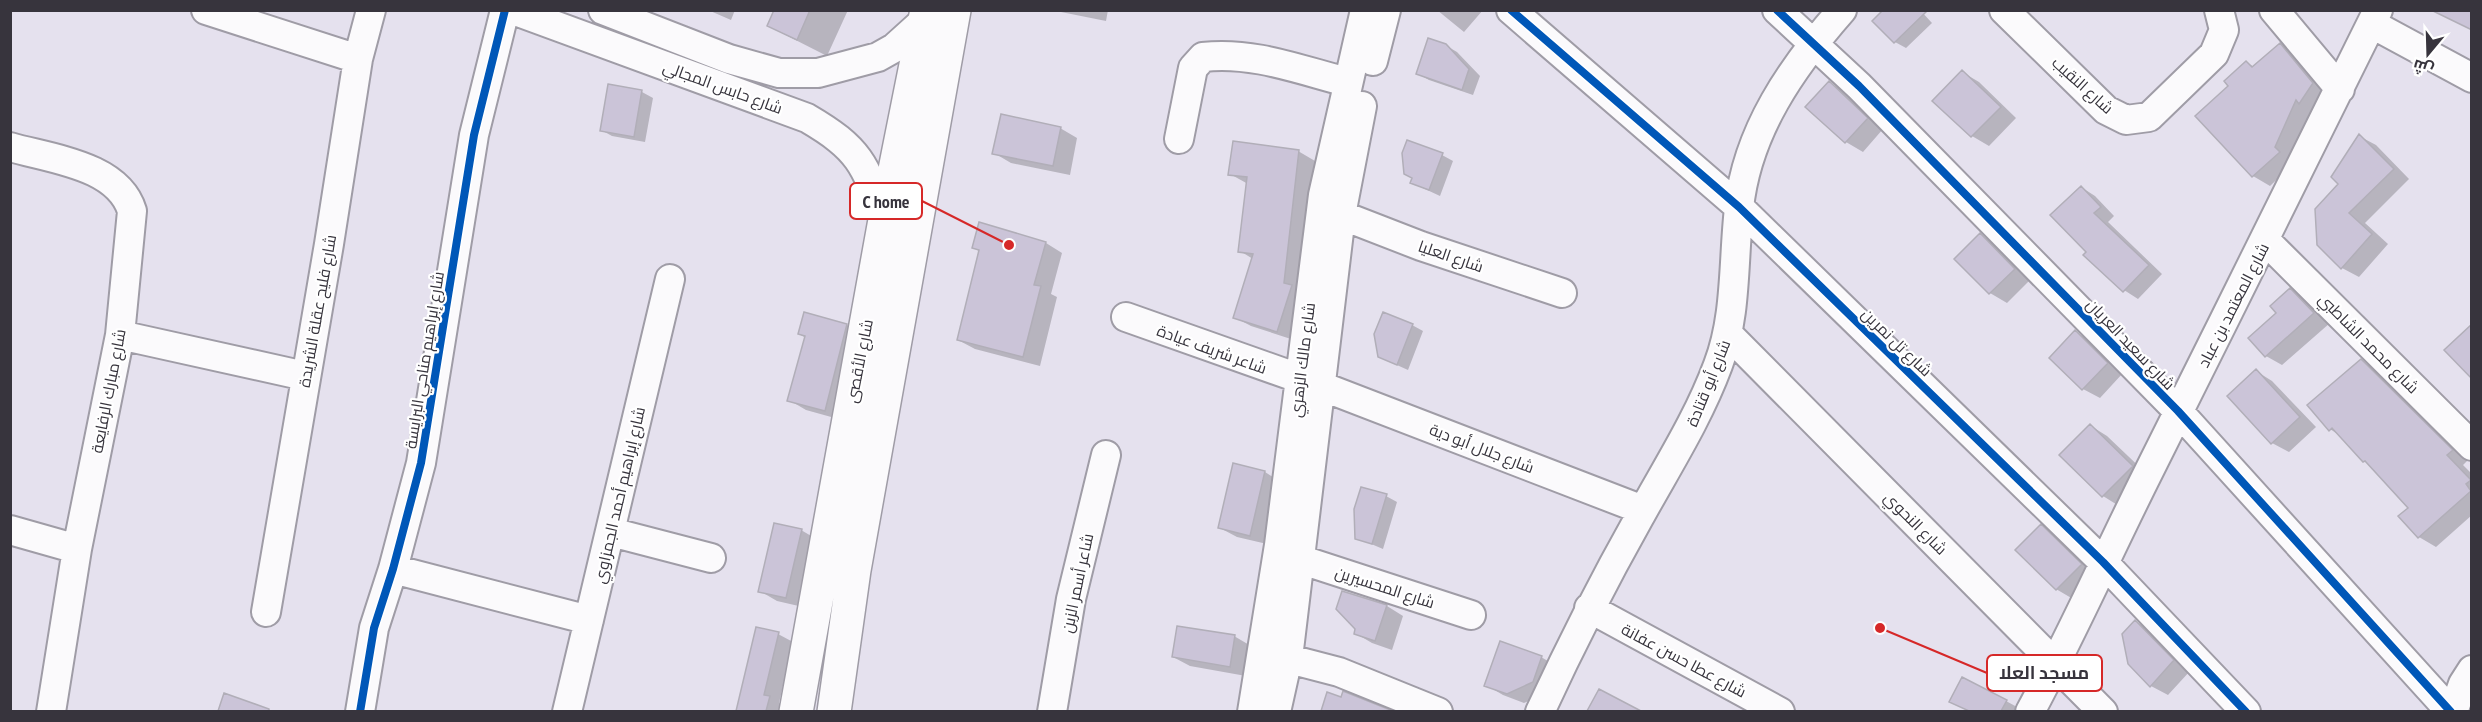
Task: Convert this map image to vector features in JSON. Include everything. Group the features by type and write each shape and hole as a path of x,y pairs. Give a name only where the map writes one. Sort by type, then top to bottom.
{"main road":[{"name":"شارع الأقصى","path":"796,711 885,220 935,14"},
{"name":"شارع الأقصى","path":"834,711 935,14"}],"street":[{"path":"206,10 358,59"},
{"name":"شارع فليح عقلة الشريدة","path":"266,612 358,59 371,10"},
{"name":"شارع إبراهيم مناحي البرايسة","path":"360,711 374,628 393,569 421,464 474,135 505,10"},
{"name":"شارع حابس المجالي","path":"513,10 807,118 844,141 857,157 868,175 885,220"},
{"name":"شارع حابس المجالي","path":"603,10 729,60 779,72 818,74 878,57 894,48 935,14"},
{"name":"شارع مالك الزهري","path":"1252,711 1275,655 1299,559 1323,195 1365,10"},
{"name":"شارع مالك الزهري","path":"1277,706 1275,655 1279,545 1365,89 1386,10"},
{"name":"شارع تل نمرين","path":"1511,10 1739,207 2103,562 2246,711"},
{"name":"شارع سعيد العريان","path":"1777,10 1867,94 2178,411 2452,711"},
{"name":"شارع أبو قتادة","path":"1540,711 1589,608 1680,447 1719,364 1728,334 1737,253 1739,207 1749,162 1763,123 1777,96 1813,43 1842,10"},
{"name":"شارع النقيب","path":"2004,10 2106,110 2126,120 2149,117 2214,54 2224,30 2219,10"},
{"path":"2274,10 2340,89"},
{"path":"2375,17 2472,78"},
{"name":"شارع المعتمد بن عباد","path":"2030,711 2056,664 2103,562 2266,241 2375,17"},
{"path":"1179,139 1193,68 1203,57 1224,54 1244,56 1347,82"},
{"path":"807,118 817,98 818,74"},
{"name":"شارع مبارك الرفايعة","path":"10,147 98,172 117,185 128,198 132,211 120,335 77,549 51,711"},
{"name":"شارع العليا","path":"1341,215 1421,246 1562,293"},
{"name":"شارع محمد الشاطبي","path":"2266,241 2472,446"},
{"name":"شارع إبراهيم أحمد الجمزاوي","path":"567,711 670,279"},
{"name":"شاعر شريف عيادة","path":"1126,317 1310,383"},
{"name":"شارع النحوي","path":"1728,334 2103,711"},
{"path":"120,335 305,376"},
{"name":"شارع جلال أبو دية","path":"1310,383 1643,510"},
{"name":"شاعر أسمر الزبن","path":"1053,711 1071,599 1106,455"},
{"path":"10,530 77,549"},
{"path":"611,532 711,558"},
{"name":"شارع المحسيرين","path":"1299,559 1471,615"},
{"path":"393,569 589,620"},
{"name":"شارع عطا حسن عفانة","path":"1589,608 1780,711"},
{"path":"1275,655 1339,672 1438,711"},
{"path":"2452,711 2463,684 2472,670"},
{"path":"1277,706 1297,689 1339,672"}],"building":[{"path":"774,10 810,10 797,40 767,26"},
{"path":"1883,10 1928,10 1894,43 1872,21"},
{"path":"2431,10 2472,10 2472,30"},
{"path":"1428,38 1446,44 1469,69 1462,90 1416,74"},
{"path":"2280,43 2313,83 2299,104 2296,100 2275,147 2280,152 2252,177 2195,116 2228,86 2224,81 2246,61 2252,67"},
{"path":"1962,70 2001,107 1971,137 1932,101"},
{"path":"1829,81 1868,118 1845,143 1805,107"},
{"path":"608,84 642,90 634,137 600,131"},
{"path":"1001,114 1061,127 1053,166 992,154"},
{"path":"2359,134 2394,169 2349,213 2372,234 2341,269 2317,245 2315,209 2338,184 2331,177"},
{"path":"1407,140 1443,153 1429,190 1410,183 1412,178 1404,174 1402,153"},
{"path":"1233,141 1299,150 1284,283 1292,285 1277,332 1233,318 1253,254 1238,252 1247,177 1228,175"},
{"path":"2081,186 2101,207 2094,213 2149,265 2123,292 2083,255 2086,252 2050,215"},
{"path":"979,222 1046,242 1034,285 1041,286 1023,357 957,340 979,250 972,248"},
{"path":"1980,233 2015,269 1989,294 1954,259"},
{"path":"2290,288 2314,313 2265,357 2248,338 2276,313 2270,306"},
{"path":"804,312 847,324 825,411 787,401 805,336 798,334"},
{"path":"1383,312 1413,324 1397,365 1378,357 1374,334"},
{"path":"2472,324 2472,379 2444,350"},
{"path":"2075,330 2108,363 2082,390 2049,358"},
{"path":"2361,359 2453,450 2447,455 2471,480 2466,484 2471,491 2418,538 2398,516 2408,508 2332,428 2329,431 2307,405"},
{"path":"2256,369 2300,417 2271,444 2227,396"},
{"path":"2090,424 2133,466 2102,497 2059,455"},
{"path":"1233,463 1265,471 1250,536 1218,528"},
{"path":"1361,487 1387,494 1372,544 1355,539 1354,509"},
{"path":"774,523 802,529 786,598 758,592"},
{"path":"2041,524 2082,564 2056,590 2015,550"},
{"path":"1342,591 1387,605 1375,641 1354,634 1355,629 1336,609"},
{"path":"2135,620 2174,660 2150,687 2128,664 2122,634"},
{"path":"1177,626 1235,635 1230,667 1172,657"},
{"path":"756,627 779,632 764,695 770,696 766,711 736,711"},
{"path":"1500,641 1542,656 1533,682 1507,694 1484,686"},
{"path":"1962,677 2007,700 2001,711 1969,711 1949,702"},
{"path":"1599,689 1641,711 1587,711"},
{"path":"1343,691 1393,711 1321,711 1327,692 1341,697"},
{"path":"224,693 269,709 269,711 218,711"}],"cycle path":[{"path":"360,712 374,628 393,569 421,463 474,135 505,10"},
{"path":"1511,10 1739,207 2103,562 2246,712"},
{"path":"1777,10 1859,86 2178,411 2451,712"}],"place":[{"name":"C home","path":"1009,245"},
{"name":"مسجد العلا","path":"1880,628"}]}
